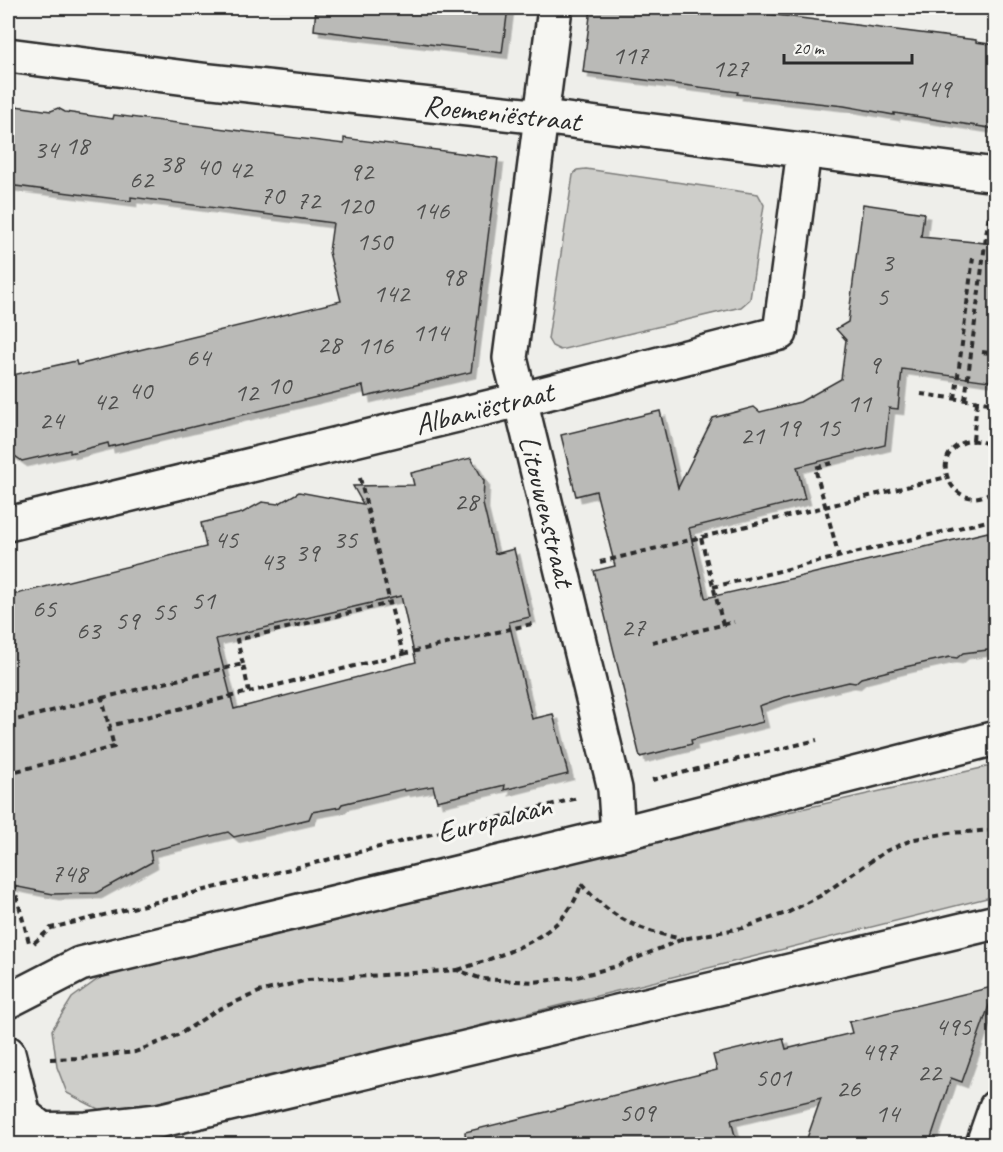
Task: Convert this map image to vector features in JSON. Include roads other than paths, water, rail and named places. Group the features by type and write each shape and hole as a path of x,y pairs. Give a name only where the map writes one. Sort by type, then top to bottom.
{"street":[{"name":"Litouwenstraat","path":"555,8 510,358 615,789 618,834"},
{"name":"Roemeniëstraat","path":"8,54 202,81 542,117 996,175"},
{"name":"Albaniëstraat","path":"8,524 519,400 780,333 804,150"},
{"name":"Europalaan","path":"8,1000 80,964 618,834 996,738"},
{"path":"8,1130 87,1129 158,1121 996,922"},
{"path":"8,1057 24,1116 40,1129"},
{"path":"983,1144 996,1107"}]}
